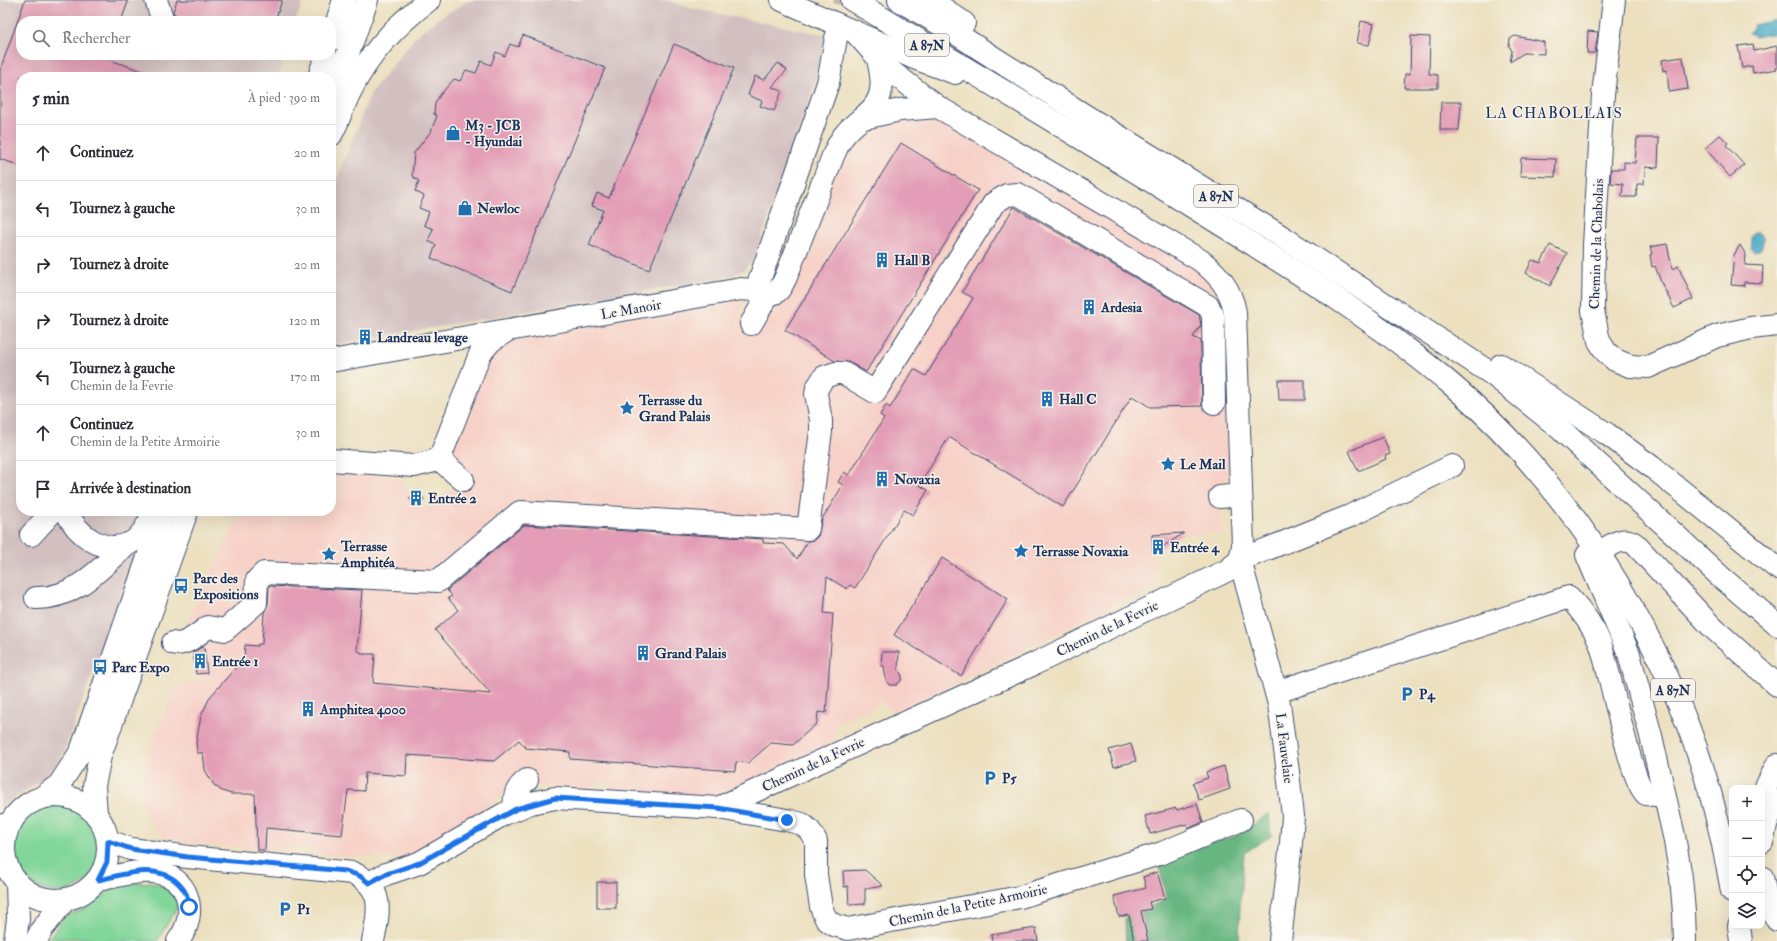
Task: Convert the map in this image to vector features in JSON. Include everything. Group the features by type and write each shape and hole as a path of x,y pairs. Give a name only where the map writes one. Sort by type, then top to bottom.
{"main road":[{"path":"156,0 161,16"},
{"path":"336,25 344,0"},
{"path":"336,87 367,0"},
{"path":"336,123 350,91 374,52 396,28 429,0"},
{"path":"782,0 845,35 878,59 903,82 938,107 1200,260 1224,283 1233,300 1236,312 1231,496 1243,546 1240,560"},
{"name":"A 87N","path":"852,0 1003,90 1220,224 1318,287 1414,354 1453,386 1501,432 1527,459 1598,553 1621,588 1660,661 1686,723 1702,767 1719,825 1729,876"},
{"name":"A 87N","path":"899,0 955,33 1081,113 1281,236 1436,336 1461,340 1594,425 1652,467 1777,568"},
{"path":"931,0 994,42 1081,113"},
{"name":"Chemin de la Chabolais","path":"1614,0 1603,95 1594,244 1593,311 1599,341 1606,352 1615,360 1630,366 1648,366 1717,336 1751,328 1777,325"},
{"path":"845,35 1003,90"},
{"path":"751,324 828,83 845,35"},
{"path":"762,292 776,292 780,288 786,277 841,138 853,125 864,118 876,103 881,90 882,76 878,59"},
{"path":"321,72 324,60"},
{"path":"864,118 906,109 938,107"},
{"path":"173,643 185,643 208,627 225,630 256,603 257,580 264,573 438,581 520,512 808,529 821,431 821,420 816,394 820,382 830,374 843,373 875,392 994,203 1007,195 1018,194 1208,306 1213,315 1214,403"},
{"name":"Le Manoir","path":"336,360 741,289 762,292"},
{"path":"336,460 414,466 430,461 480,354 491,340 506,331"},
{"path":"1436,336 1492,374 1557,426 1721,576 1777,625"},
{"path":"336,453 430,461 463,480"},
{"name":"Chemin de la Fevrie","path":"369,883 386,874 419,863 516,809 555,798 718,808 1034,664 1228,570 1240,560 1350,516 1452,466"},
{"path":"1567,510 1629,654 1651,736 1674,836 1684,912 1685,941"},
{"path":"31,535 48,516"},
{"path":"69,516 74,524 96,543 112,547 128,544"},
{"path":"36,598 53,597 70,592 128,544 148,525 152,516"},
{"path":"15,941 18,919 4,848 6,835 5,825 23,808 41,798 59,785 81,751 162,516"},
{"path":"96,814 94,786 100,756 185,516"},
{"path":"1598,553 1620,541 1626,540 1636,544 1712,627 1777,685"},
{"name":"La Fauvelaie","path":"1240,560 1276,692 1285,743 1293,816 1280,941"},
{"path":"1276,692 1569,597 1582,612 1599,641 1610,675 1622,730 1639,785 1646,794 1655,795 1664,793"},
{"path":"1765,789 1777,765"},
{"path":"516,809 514,804 516,792 527,780"},
{"path":"588,799 606,784"},
{"path":"9,872 27,891 39,897 51,900 64,900 83,893 98,880 107,862 108,841 104,827 96,814 88,807 74,799 57,796 41,798"},
{"path":"1765,829 1767,821 1777,801"},
{"name":"Chemin de la Petite Armoirie","path":"718,808 787,820 802,824 810,831 816,841 816,875 821,907 826,919 834,925 848,929 1020,897 1162,853 1241,820"},
{"path":"108,841 131,849 188,857 346,871 360,876 369,883 376,893 379,909 372,941"},
{"path":"98,880 129,874 151,872 168,876 175,881 186,895 190,913 185,930 178,941"},
{"path":"1765,889 1768,901 1777,920"},
{"path":"36,941 42,929 64,900"},
{"path":"1739,929 1741,941"}],"shaded area":[{"path":"0,0 303,0 298,16 16,16 16,60 283,60 280,72 16,72 16,516 149,516 62,757 44,778 0,808"},
{"path":"470,0 666,0 690,8 826,35 816,81 754,259 744,270 728,277 336,344 336,181 371,92 419,33 439,18"},
{"path":"930,113 982,145 1204,274 1226,312 1230,472 1220,488 1222,533 1152,535 1154,586 896,713 882,703 836,723 835,742 727,792 705,798 613,791 603,780 592,789 532,786 523,776 469,822 422,850 405,857 393,858 316,854 316,850 278,847 277,850 183,843 165,836 157,830 145,814 142,804 141,784 147,757 152,740 176,688 203,678 199,648 184,630 239,516 336,516 336,472 398,477 427,510 471,473 451,449 485,361 516,337 730,299 741,301 744,322 759,326 792,283 798,267 808,260 814,251 811,237 846,146 867,127"}],"green space":[{"path":"57,804 74,808 88,817 97,831 101,848 97,865 88,879 74,888 57,892 40,888 26,879 17,865 13,848 17,831 26,817 40,808"},
{"path":"1269,813 1271,836 1244,853 1239,941 1126,941 1125,918 1167,899 1157,858 1239,835"},
{"path":"151,882 168,890 174,897 178,906 157,941 98,941 86,938 57,939 47,941 64,917 86,908 111,890 130,884"}],"water":[{"path":"1776,20 1777,33 1755,37 1749,33 1754,27 1753,25"},
{"path":"1754,232 1758,232 1764,239 1761,249 1755,252 1751,249 1751,238"}],"building":[{"path":"25,0 122,0 128,2 123,16 19,16"},
{"path":"177,0 282,0 277,16 179,16 173,12"},
{"path":"1361,21 1374,24 1369,45 1357,43"},
{"path":"16,25 16,60 110,60 145,72 16,72 16,164 0,159 0,70"},
{"path":"1588,31 1598,32 1595,53 1587,53"},
{"path":"523,35 605,68 512,291 431,258 436,245 428,241 433,229 424,225 429,212 419,208 424,196 415,191 419,181 412,176 414,153 431,131 437,116 434,114 435,103 440,95 454,79 460,81 466,70 476,73 481,61 491,65 496,52 505,56 510,44 518,47"},
{"path":"1411,36 1430,37 1429,74 1438,75 1438,88 1404,88 1405,74 1410,74"},
{"path":"1515,36 1544,42 1544,54 1524,53 1510,62 1512,51 1509,46 1510,39"},
{"path":"674,44 734,68 649,270 589,245 603,210 592,206 597,193 609,198"},
{"path":"1753,44 1754,51 1777,46 1777,69 1753,73 1752,66 1742,68 1738,46"},
{"path":"1683,57 1688,89 1669,92 1667,70 1663,71 1662,60"},
{"path":"778,63 787,70 772,87 782,91 774,111 760,106 762,101 748,95 755,76 764,80"},
{"path":"1441,102 1461,102 1459,130 1440,130"},
{"path":"1720,135 1728,143 1726,145 1744,165 1730,177 1705,148"},
{"path":"1637,138 1659,138 1658,168 1645,167 1644,184 1637,184 1636,197 1622,197 1623,184 1610,183 1611,169 1624,169 1624,162 1635,163"},
{"name":"Hall B","path":"901,143 978,190 866,372 849,362 835,361 785,330"},
{"path":"1521,158 1556,159 1555,177 1520,176"},
{"path":"1014,207 1199,315 1201,325 1193,337 1201,341 1202,406 1150,407 1132,396 1063,507 949,437 919,485 928,490 913,515 904,510 855,588 850,585 847,589 827,577 824,613 833,614 826,713 818,712 817,723 793,745 771,743 748,763 736,762 735,771 570,759 570,752 526,748 519,740 494,761 407,755 406,776 365,773 364,791 348,790 342,835 266,828 265,850 257,850 255,794 231,794 222,791 214,785 205,770 203,753 197,753 196,743 201,716 210,697 244,658 245,645 258,646 258,644 262,644 264,613 268,604 269,586 362,590 357,651 361,652 362,654 375,654 373,683 491,694 435,630 458,610 448,598 452,596 447,590 524,525 763,539 763,543 784,544 797,559 808,541 814,540 818,536 822,519 843,485 838,482 844,472 849,475 884,418 880,415 886,405 890,408 914,369 926,376 973,298 962,292"},
{"path":"1667,244 1672,269 1678,266 1693,299 1674,308 1655,266 1652,267 1650,255 1652,254 1650,247"},
{"path":"1550,245 1567,253 1550,286 1526,273 1532,260 1541,263"},
{"path":"1740,245 1746,255 1745,265 1763,266 1762,283 1744,282 1744,286 1731,285 1734,255"},
{"path":"1278,380 1305,380 1305,400 1279,400"},
{"path":"1383,437 1390,454 1385,456 1386,459 1358,471 1349,451"},
{"name":"Entrée 2","path":"417,491 424,499 416,506 409,498"},
{"name":"Entrée 4","path":"1184,533 1153,553 1152,535"},
{"path":"942,558 1008,599 961,676 894,635"},
{"name":"Entrée 1","path":"204,647 207,673 196,674 193,652"},
{"path":"882,652 899,652 898,669 902,676 901,681 896,685 889,685 886,680 884,666 881,666"},
{"path":"1131,744 1136,761 1114,767 1109,750"},
{"path":"1224,766 1230,789 1199,800 1193,783 1208,778 1206,772"},
{"path":"1197,804 1203,822 1188,829 1187,824 1150,834 1145,816 1176,808 1177,810"},
{"path":"865,870 883,886 865,889 865,904 849,905 848,886 844,887 843,871"},
{"path":"1157,872 1165,898 1149,902 1151,909 1141,911 1148,941 1134,941 1129,915 1119,917 1114,896 1146,888 1143,877"},
{"path":"597,882 616,882 616,908 597,908"},
{"path":"1036,928 1038,941 992,941 991,935"}],"tunnel":[{"path":"836,38 845,0"}],"place":[{"name":"M3 - JCB - Hyundai","path":"453,133"},
{"name":"Newloc","path":"465,208"},
{"name":"Hall B","path":"882,260"},
{"name":"Ardesia","path":"1089,307"},
{"name":"Landreau levage","path":"365,337"},
{"name":"Hall C","path":"1047,399"},
{"name":"Terrasse du Grand Palais","path":"627,408"},
{"name":"Le Mail","path":"1168,464"},
{"name":"Novaxia","path":"882,479"},
{"name":"Entrée 2","path":"416,498"},
{"name":"Entrée 4","path":"1158,547"},
{"name":"Terrasse Novaxia","path":"1021,551"},
{"name":"Terrasse Amphitéa","path":"329,554"},
{"name":"Parc des Expositions","path":"181,586"},
{"name":"Grand Palais","path":"643,653"},
{"name":"Entrée 1","path":"200,661"},
{"name":"Parc Expo","path":"100,667"},
{"name":"P4","path":"1407,694"},
{"name":"Amphitea 4000","path":"308,709"},
{"name":"P5","path":"990,778"},
{"name":"P1","path":"285,909"}],"district":[{"name":"LA CHABOLLAIS","path":"1554,113"}],"route":[{"path":"189,907 182,887 168,876 160,873 142,872 98,880 107,862 109,848 108,841 131,849 207,860 346,871 360,876 369,883 386,874 419,863 504,814 543,800 555,798 718,808 787,820"}]}
